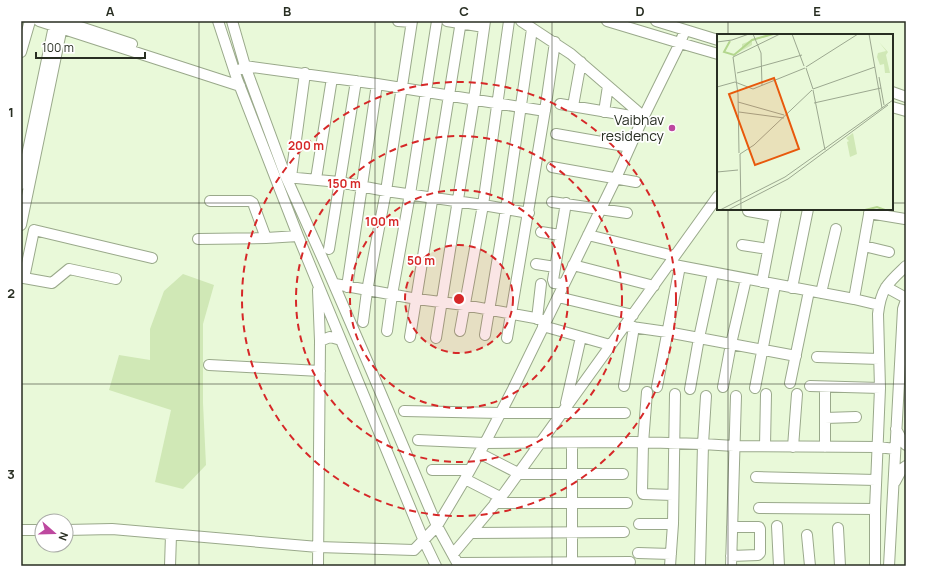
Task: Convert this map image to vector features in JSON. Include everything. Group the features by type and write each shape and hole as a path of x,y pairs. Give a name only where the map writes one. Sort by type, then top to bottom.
{"street":[{"path":"21,52 30,21"},
{"path":"38,21 59,24 237,80"},
{"path":"218,21 237,80 298,236 424,541 436,566"},
{"path":"232,21 245,66 289,177 437,526 457,561"},
{"path":"363,322 367,291 386,191 412,22 398,21"},
{"path":"387,331 437,21"},
{"path":"436,338 485,24 447,21"},
{"path":"460,331 483,205 509,21"},
{"path":"521,21 555,42 571,54 643,117"},
{"path":"607,21 680,44 717,54"},
{"path":"656,21 717,40"},
{"path":"410,338 450,95 460,22"},
{"path":"21,184 59,24"},
{"path":"21,225 59,24"},
{"path":"485,335 506,209 532,29"},
{"path":"74,530 112,529 318,547 414,550 437,526 485,443 542,322 558,297 601,209 643,117 680,44 685,30"},
{"path":"507,338 555,42"},
{"path":"573,106 580,62"},
{"path":"237,80 245,66"},
{"path":"245,66 305,73 545,111"},
{"path":"289,177 305,73"},
{"path":"316,179 332,78"},
{"path":"329,249 356,81"},
{"path":"347,287 377,84"},
{"path":"604,112 608,86"},
{"path":"893,92 906,97"},
{"path":"560,104 643,117"},
{"path":"893,107 906,111"},
{"path":"556,134 630,148"},
{"path":"552,167 636,182"},
{"path":"289,177 339,182 386,191 528,213"},
{"path":"624,386 630,326 633,315 717,197"},
{"path":"210,201 252,202 266,238"},
{"path":"552,202 627,213"},
{"path":"564,284 553,282 553,280 566,203"},
{"path":"792,288 808,210"},
{"path":"748,211 776,212 762,282"},
{"path":"854,299 869,211 905,219"},
{"path":"821,293 836,229"},
{"path":"116,279 69,269 52,283 23,278 34,230 152,258"},
{"path":"541,232 560,235"},
{"path":"588,235 672,260 680,266 879,305"},
{"path":"198,239 298,236"},
{"path":"742,244 768,249"},
{"path":"864,246 889,252"},
{"path":"313,271 326,264"},
{"path":"536,264 555,267"},
{"path":"573,265 654,286"},
{"path":"657,387 680,266"},
{"path":"875,566 875,509 880,388 878,314 883,291 889,282 906,266"},
{"path":"690,389 713,273"},
{"path":"723,387 746,279"},
{"path":"318,282 320,341 318,566"},
{"path":"334,284 367,291 464,305 512,314 542,322 581,337 610,345"},
{"path":"540,284 542,322"},
{"path":"755,388 775,285"},
{"path":"886,287 906,299 903,309 903,351 896,430 889,566"},
{"path":"790,383 809,291"},
{"path":"558,297 633,315"},
{"path":"630,326 796,356"},
{"path":"457,561 471,533 498,500 610,345 630,326"},
{"path":"320,341 330,337 341,340"},
{"path":"563,410 581,337"},
{"path":"817,357 879,358"},
{"path":"208,365 320,370"},
{"path":"810,386 880,388"},
{"path":"825,387 825,447"},
{"path":"647,392 643,443 642,493 673,495"},
{"path":"670,566 673,524 675,394"},
{"path":"766,394 766,446"},
{"path":"793,447 797,394"},
{"path":"700,566 703,444 706,396"},
{"path":"732,527 759,527 760,554 731,561 734,446 736,396"},
{"path":"404,411 500,413 563,410 625,413"},
{"path":"825,418 856,417"},
{"path":"896,430 906,445"},
{"path":"418,440 485,443 643,443 734,446 878,447 895,449"},
{"path":"572,443 572,562"},
{"path":"479,453 517,473 624,474"},
{"path":"893,484 902,469 906,466"},
{"path":"432,470 467,474 498,500 572,503 627,503"},
{"path":"756,477 876,480"},
{"path":"758,508 875,509"},
{"path":"639,524 673,524"},
{"path":"777,526 779,566"},
{"path":"838,528 840,566"},
{"path":"21,530 34,530"},
{"path":"471,533 624,532"},
{"path":"170,566 171,535"},
{"path":"807,535 810,566"},
{"path":"638,553 671,554"},
{"path":"457,561 630,562"}],"green space":[{"path":"183,274 214,285 203,324 203,403 206,465 183,489 155,482 171,410 109,390 119,355 150,360 150,329 164,291"}],"place":[{"name":"Vaibhav residency","path":"672,128"}]}
